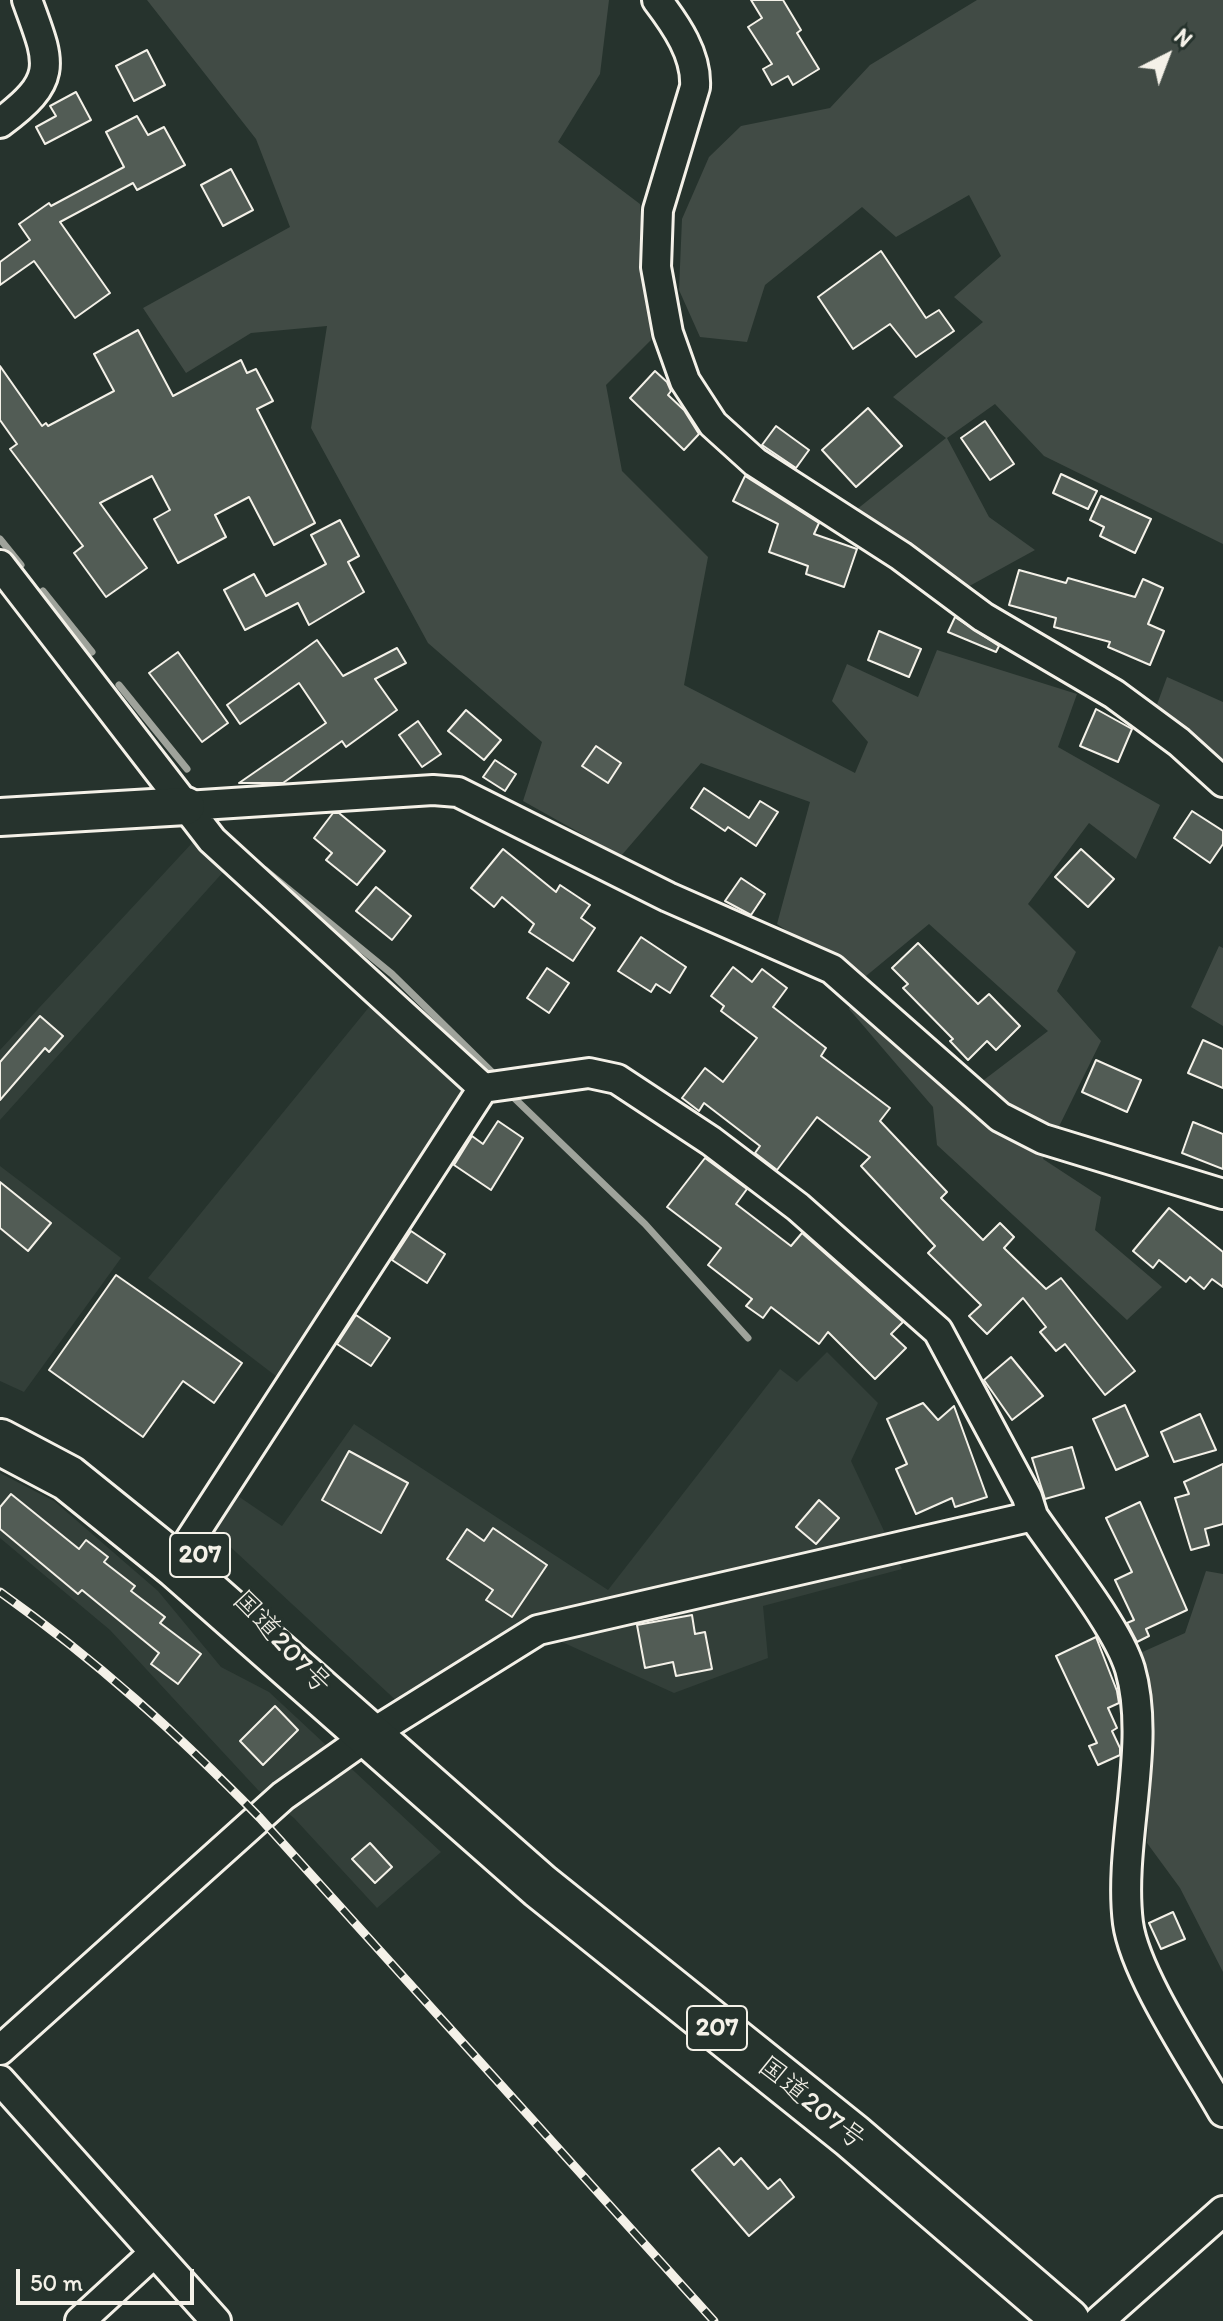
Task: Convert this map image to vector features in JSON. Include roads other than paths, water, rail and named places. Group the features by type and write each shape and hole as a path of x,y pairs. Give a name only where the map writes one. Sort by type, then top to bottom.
{"highway":[{"name":"国道207号","path":"0,1412 114,1481 188,1543 368,1736"},
{"name":"国道207号","path":"0,1442 68,1478 177,1566 540,1886 852,2136 1067,2321"}],"street":[{"path":"0,123 31,97 45,76 47,53 27,0"},
{"path":"657,0 670,17 696,67 695,87 658,210 656,267 668,333 685,381 713,424 755,462 901,556 983,617 1114,694 1179,742 1223,782"},
{"path":"0,565 212,840 483,1088"},
{"path":"0,817 433,790 458,792 668,897 832,969 1000,1117 1043,1139 1223,1194"},
{"path":"188,1543 483,1088 589,1073 617,1079 711,1141 798,1207 938,1331 1027,1497 1033,1516 1116,1639 1130,1670 1136,1722 1128,1924 1139,1962 1223,2112"},
{"path":"0,2050 283,1796 368,1736 538,1630 1033,1516"},
{"path":"0,2080 216,2321"},
{"path":"1099,2321 1223,2211"},
{"path":"80,2321 154,2253"}],"waterway":[{"path":"0,539 21,565"},
{"path":"43,591 92,652"},
{"path":"119,685 187,769"},
{"path":"265,870 392,974 496,1076"},
{"path":"510,1094 645,1224 748,1338"}],"railway":[{"path":"0,1592 70,1644 135,1699 260,1818 714,2321"}]}
